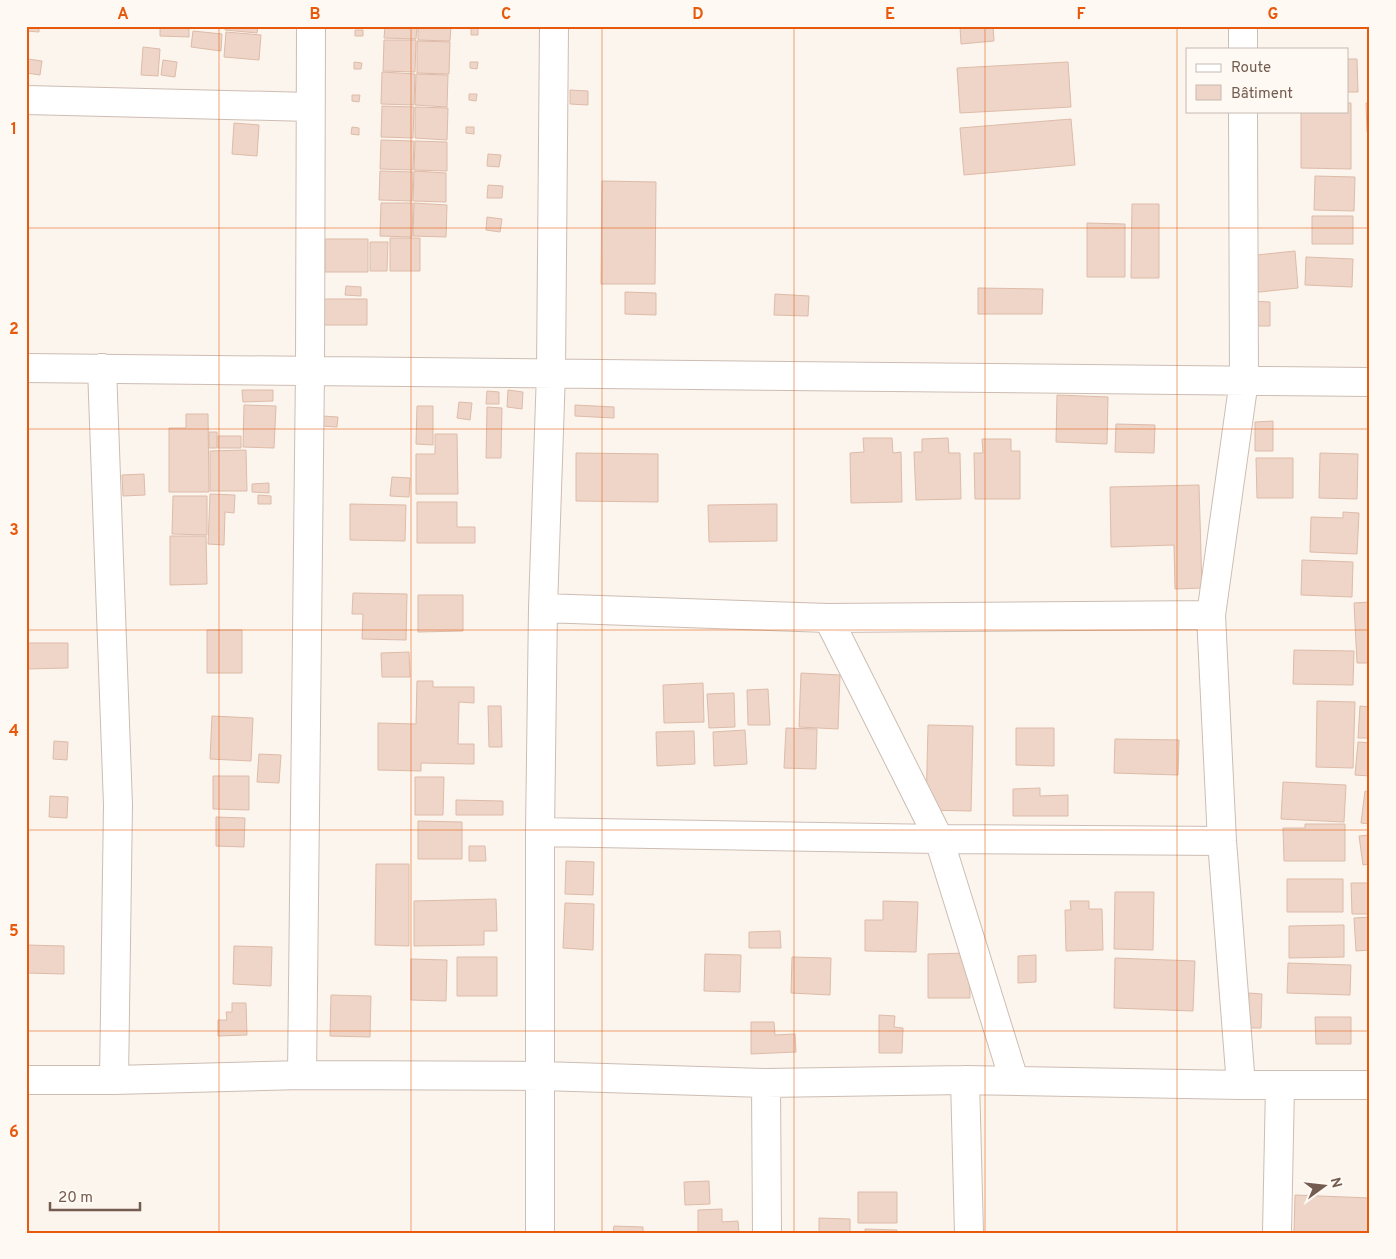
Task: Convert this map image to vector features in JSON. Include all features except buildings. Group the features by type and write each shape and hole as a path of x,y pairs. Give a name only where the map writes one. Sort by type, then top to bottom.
{"street":[{"path":"302,1075 310,370 311,26"},
{"path":"540,1233 542,1076 540,832 543,608 551,372 554,26"},
{"path":"1243,26 1243,48"},
{"path":"26,100 310,107"},
{"path":"1241,1085 1222,840 1211,615 1244,380 1243,112"},
{"path":"26,368 1370,382"},
{"path":"102,368 118,805 114,1080"},
{"path":"543,608 828,618 1211,615"},
{"path":"828,618 939,839 1014,1080"},
{"path":"540,832 939,839 1222,840"},
{"path":"26,1080 114,1080 302,1075 542,1076 766,1084 1014,1080 1241,1085 1370,1085"},
{"path":"965,1080 969,1233"},
{"path":"766,1084 767,1233"},
{"path":"1277,1233 1280,1085"}]}
